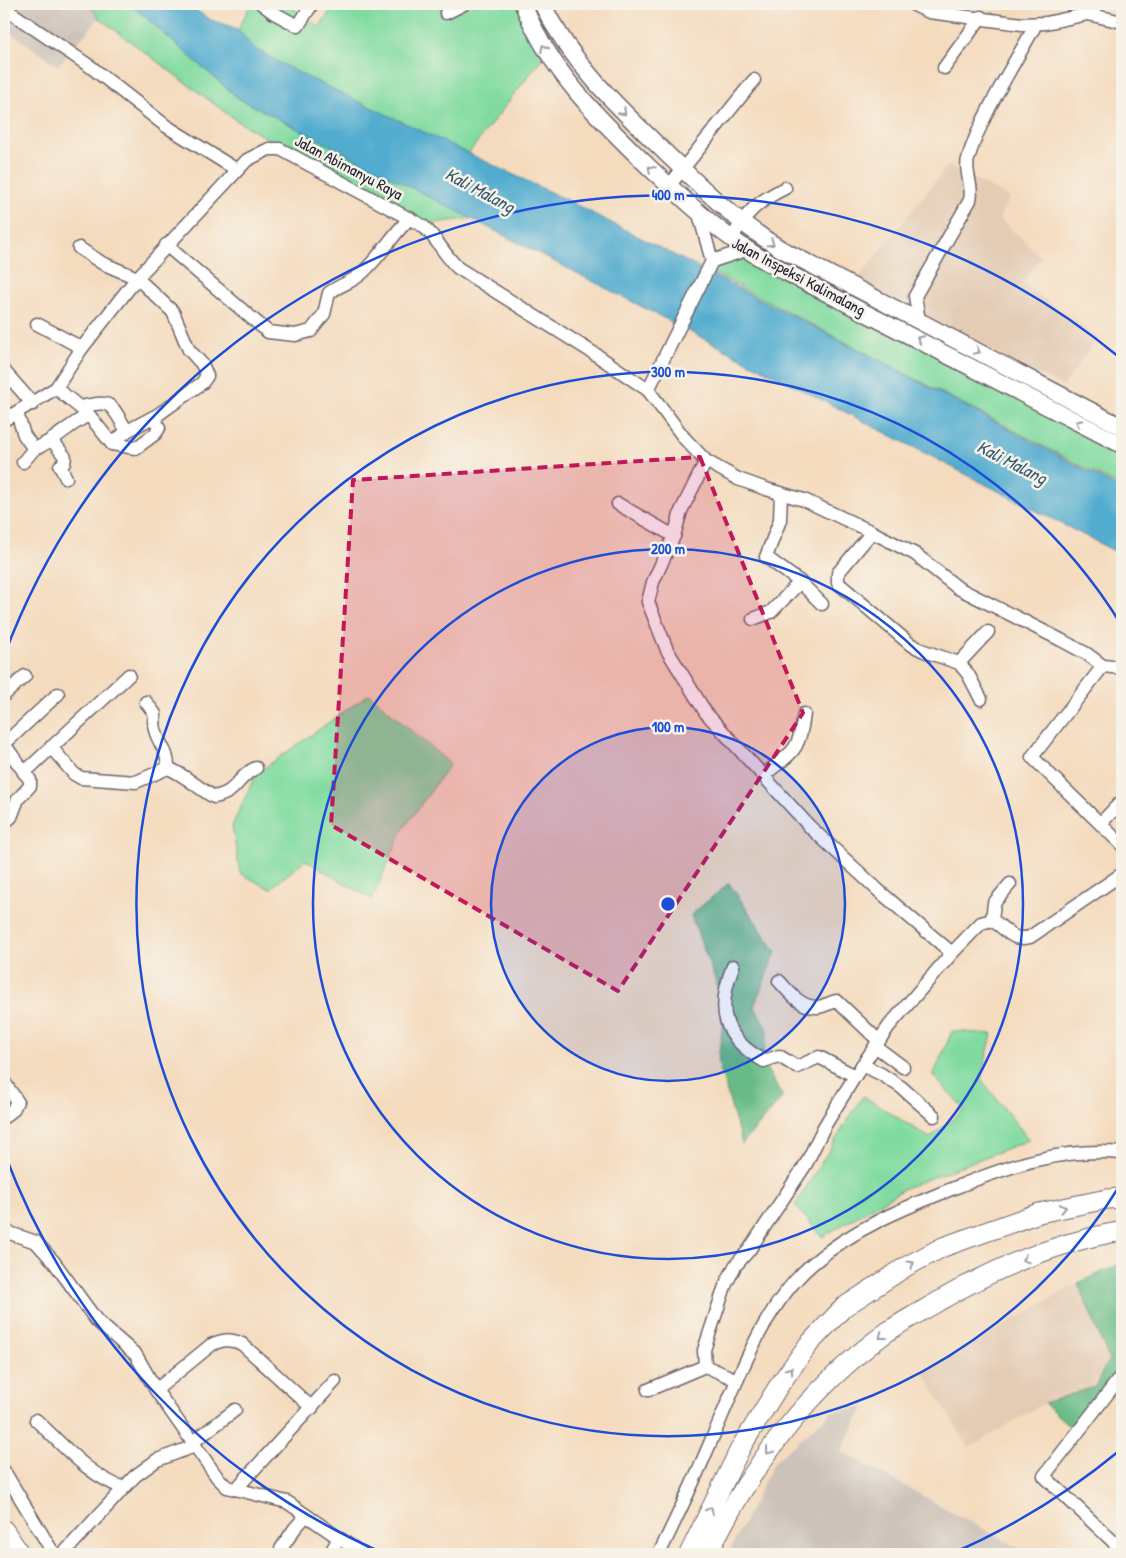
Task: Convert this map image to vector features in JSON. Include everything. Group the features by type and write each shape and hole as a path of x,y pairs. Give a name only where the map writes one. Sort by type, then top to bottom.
{"highway":[{"path":"688,1554 741,1447 778,1387 808,1345 844,1307 907,1266 943,1247 1039,1213 1107,1199 1122,1198"},
{"path":"708,1554 720,1528 753,1472 783,1433 845,1366 888,1332 990,1273 1051,1250 1122,1231"},
{"path":"4,1530 20,1554"}],"main road":[{"name":"Jalan Inspeksi Kalimalang","path":"543,4 564,44 605,93 741,222 781,249 919,320 942,342 1122,446"},
{"name":"Jalan Inspeksi Kalimalang","path":"525,9 549,57 571,88 669,186 731,240 746,250 1122,426"},
{"path":"590,108 605,93"}],"street":[{"path":"262,4 298,26 312,4"},
{"path":"446,13 464,4"},
{"path":"525,9 543,4"},
{"path":"914,4 929,12 981,17 1022,24 1036,24 1088,14 1122,22"},
{"path":"4,8 91,67 166,126 237,170"},
{"path":"944,68 981,17"},
{"path":"919,320 915,296 972,194 967,170 968,158 990,110 1036,24"},
{"path":"669,186 754,80"},
{"name":"Jalan Abimanyu Raya","path":"4,420 33,404 56,388 82,348 137,278 237,170 257,153 280,149 410,218 432,233 446,257 458,268 595,354 648,390 684,439 706,461 738,479 804,500 915,554 958,588 1067,643 1103,666"},
{"path":"731,240 741,222 760,201 785,188"},
{"path":"648,390 710,266 699,214"},
{"path":"166,245 268,332 295,335 311,331 324,314 329,293 361,275 382,253 395,232 410,218"},
{"path":"79,248 102,263 137,278 173,312 189,350 202,364 207,376 202,383 154,417 127,431 112,444"},
{"path":"710,266 746,250"},
{"path":"37,324 82,348"},
{"path":"4,371 33,404"},
{"path":"56,388 85,411 112,444 136,448 155,434 159,428 154,417"},
{"path":"23,462 34,449 52,440 85,411 104,403 113,407 127,431"},
{"path":"17,413 24,436 34,449"},
{"path":"52,440 64,457 64,463 60,466 66,478"},
{"path":"706,461 681,511 674,536 653,582 648,602 668,650 706,713 836,852 952,953"},
{"path":"781,493 780,520 766,556 800,582 822,604"},
{"path":"618,504 674,536"},
{"path":"872,532 838,573 838,583 910,644 959,663 968,674 981,698"},
{"path":"753,619 771,612 800,582"},
{"path":"959,663 988,632"},
{"path":"1122,668 1103,666 1032,756 1122,845"},
{"path":"4,695 25,676"},
{"path":"24,773 129,676"},
{"path":"4,823 11,816 18,798 30,786 30,780 4,744 58,694"},
{"path":"146,702 155,714 153,724 156,737 168,756 168,768"},
{"path":"764,775 796,748 800,739 804,714"},
{"path":"51,747 74,774 90,780 136,782 168,768 181,773 195,786 214,798 232,790 248,771 256,768"},
{"path":"1101,823 1122,801"},
{"path":"992,920 1014,938 1020,940 1030,937 1122,874"},
{"path":"992,920 994,902 1010,884"},
{"path":"705,1366 704,1350 725,1286 735,1266 749,1250 806,1164 824,1127 859,1070 877,1044 952,953 981,924 992,920"},
{"path":"733,966 723,1005 726,1026 733,1037 749,1052 764,1061 779,1056 797,1067 819,1057 859,1070 882,1074 901,1087 934,1116"},
{"path":"779,981 796,998 808,1006 821,1006 837,1001 877,1044 903,1067"},
{"path":"4,1082 17,1102 13,1110 4,1117"},
{"path":"659,1554 698,1473 738,1380 769,1317 792,1285 833,1248 860,1230 901,1209 991,1173 1038,1158 1082,1152 1122,1153"},
{"path":"4,1230 26,1237 43,1250 97,1320 136,1355 156,1390 217,1478 227,1487 287,1502 362,1554"},
{"path":"156,1390 211,1345 222,1340 231,1339 242,1344 312,1408"},
{"path":"648,1390 705,1366 738,1380"},
{"path":"1121,1380 1044,1476 1122,1550"},
{"path":"236,1489 335,1382"},
{"path":"71,1552 135,1476 157,1460 194,1444 235,1410"},
{"path":"36,1420 86,1465 112,1484 124,1488"},
{"path":"4,1471 52,1551 58,1554"},
{"path":"282,1549 295,1528 306,1516"},
{"path":"330,1554 339,1538"}],"highlighted area":[{"path":"700,457 803,713 618,991 331,825 353,480"}],"shaded area":[{"path":"4,4 90,4 99,18 58,66 4,28"},
{"path":"948,165 1009,198 999,218 1041,257 1022,283 1098,337 1063,387 856,281"},
{"path":"1078,1283 1109,1359 1095,1387 1044,1403 969,1448 923,1372"},
{"path":"865,1406 841,1451 1029,1554 728,1554 774,1462 832,1412"}],"green space":[{"path":"90,4 130,4 238,98 474,218 419,225 237,121 99,18"},
{"path":"251,4 288,4 319,27 335,4 524,4 547,52 451,176 229,47"},
{"path":"746,250 1122,445 1122,487 708,270"},
{"path":"369,694 450,764 402,831 372,899 305,860 270,889 240,873 232,826 256,774"},
{"path":"729,883 776,952 754,1006 768,1030 762,1061 783,1097 742,1144 718,1062 725,1006 691,915"},
{"path":"952,1031 992,1034 981,1079 1029,1140 907,1187 822,1237 795,1205 863,1096 930,1138 965,1109 933,1076"},
{"path":"1122,1263 1122,1371 1074,1430 1044,1403 1095,1387 1109,1359 1078,1283"}],"water":[{"name":"Kali Malang","path":"130,4 186,4 211,20 236,28 255,49 301,74 569,201 857,349 1122,489 1122,555 238,98"}]}
